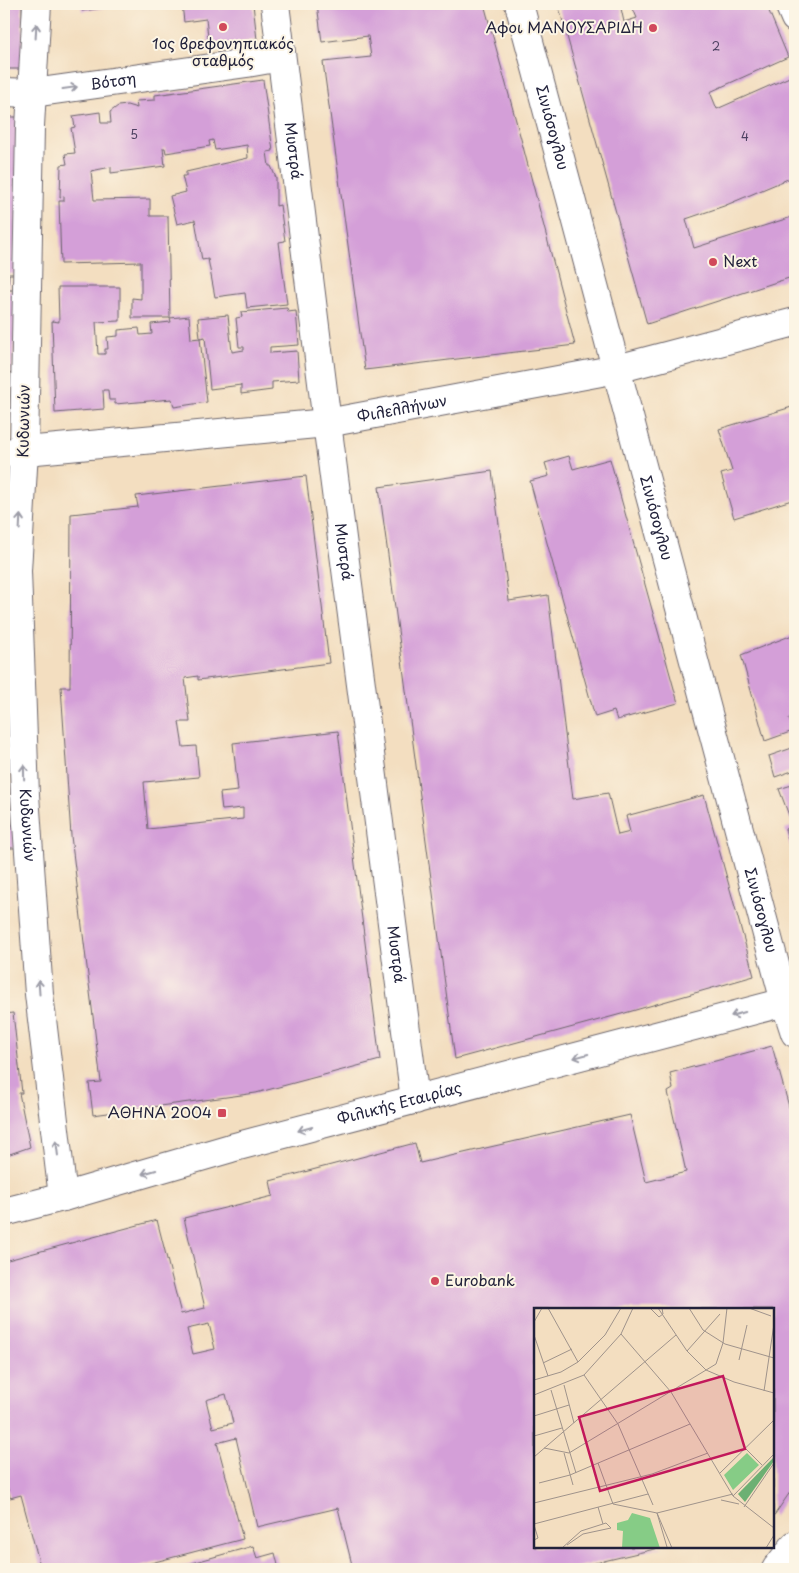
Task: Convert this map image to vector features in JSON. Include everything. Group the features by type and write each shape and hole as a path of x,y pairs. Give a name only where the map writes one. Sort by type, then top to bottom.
{"street":[{"name":"Κυδωνιών","path":"37,4 14,452 25,795 39,994 63,1196"},
{"name":"Μυστρά","path":"276,4 327,423 415,1100"},
{"name":"Σινιόσογλου","path":"519,4 790,1000 795,1033"},
{"path":"789,4 795,18"},
{"name":"Βότση","path":"4,92 33,93 282,57"},
{"name":"Φιλελλήνων","path":"14,452 327,423 617,369 795,322"},
{"name":"Φιλικής Εταιρίας","path":"4,1212 231,1148 790,1000"},
{"path":"776,1569 795,1545"}],"building":[{"path":"4,4 22,4 23,69 4,69"},
{"path":"81,4 123,4 123,5 82,11"},
{"path":"182,4 253,4 257,40 209,46 206,19 184,22"},
{"path":"317,4 484,4 575,345 365,370 323,62 371,57 368,36 322,42"},
{"path":"558,4 620,4 624,22 637,18 631,4 766,4 788,57 710,92 717,109 794,75 795,176 724,206 686,219 694,248 795,216 795,276 647,324"},
{"path":"263,80 273,151 267,152 269,166 271,166 276,178 276,206 280,205 285,241 279,242 287,304 247,308 245,293 215,297 208,259 202,260 195,220 177,224 170,196 186,192 182,176 186,176 186,172 248,158 247,145 215,150 213,140 209,141 210,146 166,153 165,148 163,148 165,166 111,173 111,167 91,171 94,200 150,199 150,216 168,216 170,318 132,318 132,298 141,299 141,262 61,264 59,201 64,201 64,196 60,197 61,165 67,164 65,154 75,153 71,128 75,127 73,116 100,112 101,123 111,123 110,112 118,106 127,105 137,108 136,101 155,100 155,95"},
{"path":"4,117 20,117 17,274 9,274 8,290 18,290 12,372 6,373 9,411 4,411"},
{"path":"58,287 120,287 120,321 96,322 98,354 105,354 105,349 108,349 107,337 118,336 118,330 139,328 140,335 152,334 151,324 171,322 170,318 189,316 191,339 200,338 207,402 174,407 172,399 115,404 115,400 109,400 108,390 103,390 104,409 55,413 52,321 59,322"},
{"path":"287,308 288,312 296,311 299,345 270,347 270,353 297,351 299,380 272,382 272,390 241,394 241,385 210,389 205,337 200,338 198,318 228,315 232,352 244,350 244,347 239,347 236,318 242,317 241,312"},
{"path":"795,406 795,499 734,518 721,474 732,471 719,429"},
{"path":"569,456 573,469 610,459 678,703 617,720 614,711 595,717 530,481 549,476 545,463"},
{"path":"492,471 509,601 548,595 573,799 608,793 618,835 630,832 626,816 704,795 754,976 455,1059 379,487"},
{"path":"306,476 329,663 198,680 198,676 185,678 190,722 179,722 183,747 196,746 199,777 144,782 148,829 243,819 243,808 222,810 220,793 238,791 233,743 338,731 380,1060 256,1093 93,1115 89,1083 101,1082 71,836 61,687 70,687 71,514 138,507 136,496"},
{"path":"4,509 7,509 6,586 4,586"},
{"path":"795,634 795,715 789,718 793,731 765,741 741,655"},
{"path":"795,747 795,770 775,777 769,756"},
{"path":"795,784 795,861 785,829 793,826 779,789"},
{"path":"4,825 23,825 23,848 4,848"},
{"path":"13,1013 22,1093 19,1093 30,1147 4,1156 4,1014"},
{"name":"Eurobank","path":"772,1046 795,1128 795,1160 791,1162 795,1178 795,1485 774,1516 774,1308 534,1308 534,1548 659,1548 570,1569 353,1569 338,1508 257,1527 236,1438 217,1443 243,1539 128,1569 41,1569 21,1495 10,1498 4,1473 4,1261 157,1220 181,1314 205,1308 184,1218 273,1196 270,1181 415,1143 420,1163 630,1115 646,1182 686,1172 668,1092 673,1089 670,1073","holes":["209,1324 215,1349 193,1354 187,1329","226,1394 233,1423 213,1428 206,1400"]},
{"path":"253,1546 257,1558 275,1553 279,1569 171,1569"}],"place":[{"name":"1ος βρεφονηπιακός σταθμός","path":"223,27"},
{"name":"Αφοι ΜΑΝΟΥΣΑΡΙΔΗ","path":"653,28"},
{"name":"Next","path":"713,262"},
{"name":"ΑΘΗΝΑ 2004","path":"222,1113"},
{"name":"Eurobank","path":"435,1281"}]}
